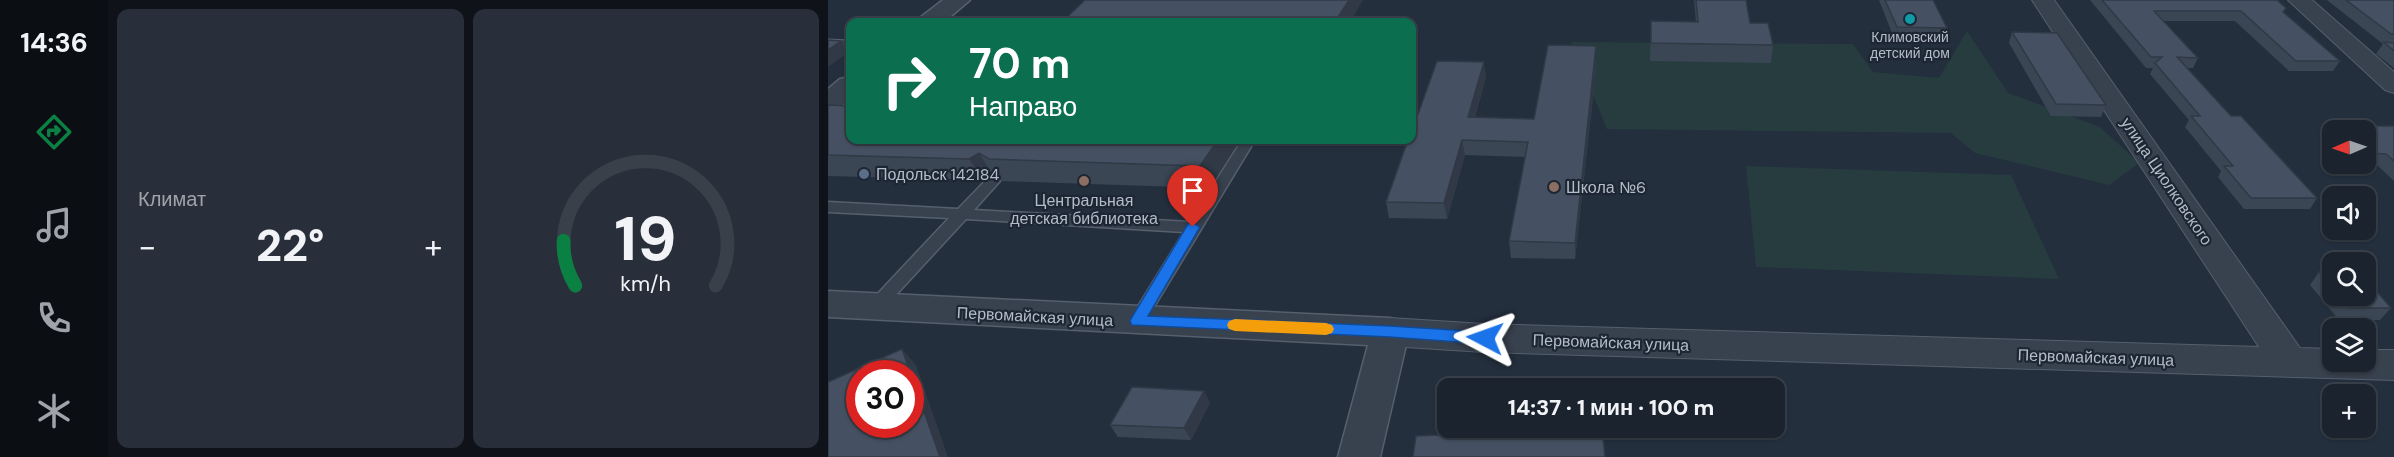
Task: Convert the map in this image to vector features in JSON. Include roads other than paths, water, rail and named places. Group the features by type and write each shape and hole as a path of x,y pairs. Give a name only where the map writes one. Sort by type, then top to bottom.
{"street":[{"path":"935,18 958,0"},
{"name":"улица Циолковского","path":"2043,0 2290,363"},
{"path":"2299,0 2394,85"},
{"name":"Первомайская улица","path":"828,304 1496,339 2394,365"},
{"path":"1359,457 1390,332"}],"lane":[{"path":"828,43 846,44"},
{"path":"1137,321 1245,144"},
{"path":"875,308 993,181"},
{"path":"828,207 1193,227"}],"place":[{"name":"Климовский детский дом","path":"1910,19"},
{"name":"Подольск 142184","path":"864,174"},
{"name":"Центральная детская библиотека","path":"1084,181"},
{"name":"Школа №6","path":"1554,187"}]}
